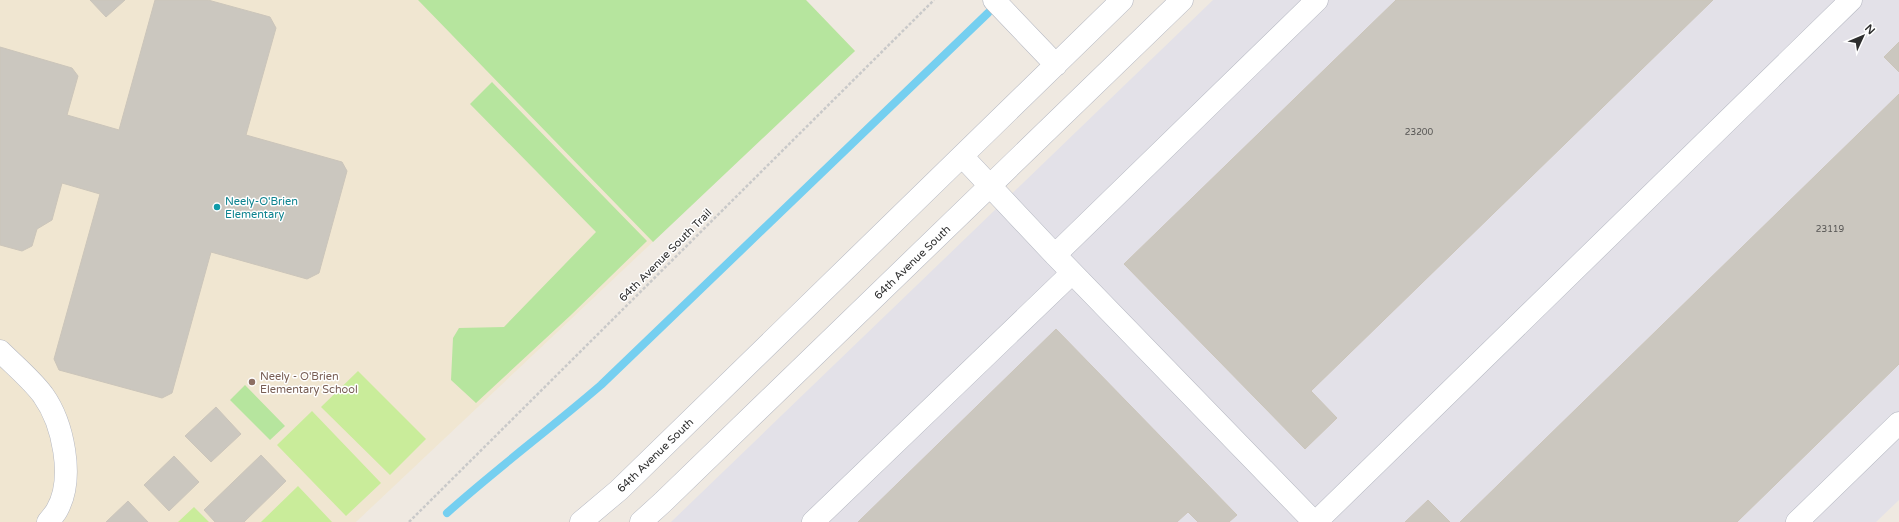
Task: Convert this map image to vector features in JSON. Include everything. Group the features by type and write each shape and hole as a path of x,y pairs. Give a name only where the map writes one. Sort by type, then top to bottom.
{"street":[{"path":"994,0 1056,65"},
{"name":"64th Avenue South","path":"581,522 619,490 1122,0"},
{"name":"64th Avenue South","path":"641,522 669,497 1182,0"},
{"path":"1055,255 1317,0"},
{"path":"962,156 1072,273 1315,522 1851,0"},
{"path":"813,522 1072,273"},
{"path":"0,351 43,395 57,420 64,443 66,482 58,509 48,522"},
{"path":"1797,522 1899,423"}],"path":[{"name":"64th Avenue South Trail","path":"409,522 934,0"}],"shaded area":[{"name":"Neely - O'Brien Elementary School","path":"0,0 806,0 855,51 356,522 0,522"},
{"path":"1213,0 1899,0 1899,500 1876,522 671,522"}],"green space":[{"path":"418,0 806,0 855,51 653,242"},
{"path":"492,82 647,241 571,315 476,403 451,380 453,338 459,328 504,327 596,232 470,104"},
{"path":"358,371 426,439 390,475 321,407"},
{"path":"245,385 285,426 270,440 230,400"},
{"path":"312,411 381,483 346,516 277,445"},
{"path":"298,486 332,522 261,522"},
{"path":"194,507 209,522 178,522"}],"building":[{"path":"90,0 125,0 106,17"},
{"name":"Neely-O'Brien Elementary","path":"155,0 208,0 270,17 276,28 246,135 342,162 347,171 319,273 307,279 211,252 172,393 162,398 59,370 54,359 100,194 62,183 52,220 37,229 32,246 22,251 0,245 0,47 72,68 78,76 67,115 119,130"},
{"path":"1396,0 1713,0 1311,391 1337,418 1305,449 1124,264"},
{"path":"1899,42 1899,72 1884,57"},
{"path":"1899,94 1899,364 1737,522 1460,522"},
{"path":"1056,329 1237,515 1229,522 1198,522 1188,512 1177,522 858,522"},
{"path":"216,407 241,434 211,462 185,436"},
{"path":"261,455 286,481 244,522 215,522 204,510"},
{"path":"174,456 199,482 169,511 144,485"},
{"path":"1428,500 1450,522 1405,522"},
{"path":"128,501 148,522 106,522"}],"waterway":[{"path":"447,513 601,385 988,13"}],"place":[{"name":"Neely-O'Brien Elementary","path":"217,207"},
{"name":"Neely - O'Brien Elementary School","path":"252,382"}]}
